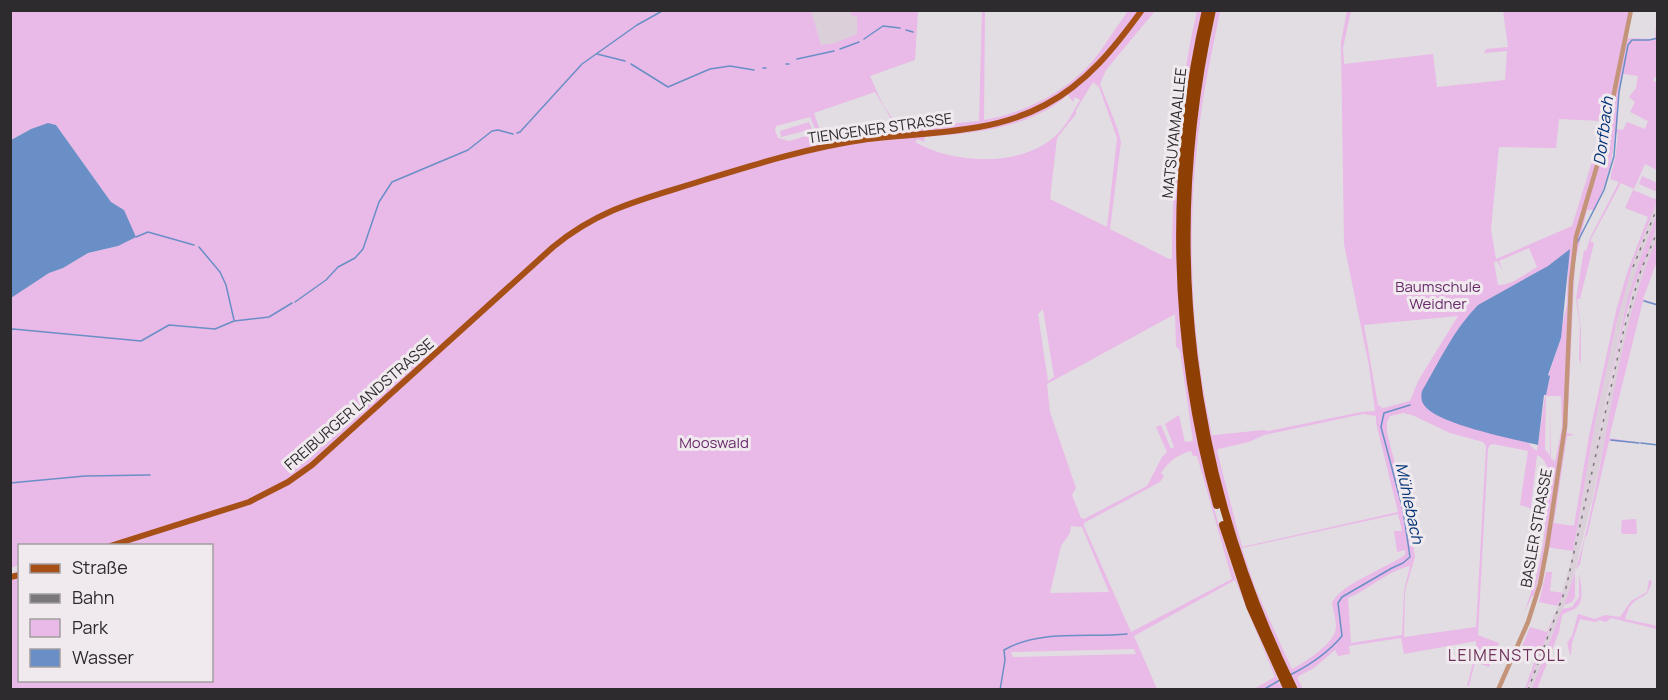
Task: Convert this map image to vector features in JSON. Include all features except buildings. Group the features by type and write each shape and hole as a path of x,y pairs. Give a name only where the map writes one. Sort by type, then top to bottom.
{"highway":[{"name":"MATSUYAMAALLEE","path":"1183,258 1181,189 1187,122 1206,10"},
{"name":"MATSUYAMAALLEE","path":"1183,258 1190,142 1200,69 1212,10"},
{"path":"1183,258 1181,296 1191,380 1209,474 1231,553 1254,617 1285,678 1294,690"},
{"path":"1285,678 1288,690"}],"main road":[{"name":"TIENGENER STRASSE","path":"532,266 570,233 603,214 751,165 840,143 978,128 1022,116 1059,97 1087,76 1110,52 1142,10"},
{"name":"FREIBURGER LANDSTRASSE","path":"116,544 249,502 288,482 312,465 532,266"}],"street":[{"name":"BASLER STRASSE","path":"1498,690 1527,624 1543,568 1565,435 1572,268 1576,237 1604,142 1631,10"}],"shaded area":[{"path":"811,11 850,11 851,15 857,17 857,34 835,43 821,45"},
{"path":"1657,202 1657,214 1638,265 1623,316 1594,459 1633,291 1657,224 1657,238 1633,311 1570,591 1532,689 1527,690 1560,600 1571,561 1596,418 1617,321 1634,260"}],"green space":[{"name":"Mooswald","path":"811,10 821,45 835,43 857,34 857,17 851,15 850,11 918,11 915,60 870,76 883,105 900,129 979,121 982,11 985,11 984,120 1031,106 1060,90 1096,57 1128,11 1155,11 1106,70 1100,84 1121,142 1110,229 1169,259 1172,258 1175,164 1181,102 1197,11 1202,11 1185,103 1179,159 1178,267 1187,373 1206,477 1220,529 1237,581 1278,684 1280,683 1284,689 1254,689 1275,677 1235,580 1134,636 1157,689 11,689 11,574 18,571 18,682 213,682 213,544 18,544 18,565 11,568 11,298 49,273 63,268 88,253 118,246 124,210 111,202 56,125 38,127 11,140 11,11","holes":["1093,82 1099,87 1117,138 1107,227 1050,199 1057,138 1076,114 1076,110","875,92 897,129 823,140 814,113","1068,95 1073,102 1075,97 1080,100 1067,122 1054,137 1035,149 1018,155 1001,158 964,158 930,149 915,142 918,139 924,142 925,137 963,134 1000,127 1036,115","810,117 816,131 789,141 778,138 776,126","1043,309 1054,377 1048,381 1038,314","1175,314 1176,346 1180,351 1193,441 1185,442 1179,415 1165,424 1174,447 1171,449 1161,425 1156,427 1167,452 1147,486 1084,519 1081,518 1072,495 1076,488 1050,412 1047,384","1191,451 1193,456 1197,456 1232,579 1131,632 1084,523 1160,482 1164,476 1161,473 1164,469 1174,459","1071,526 1082,527 1109,592 1050,593 1061,546 1070,533","1134,649 1136,654 1013,657 1011,652"]},
{"name":"Baumschule Weidner","path":"1216,11 1220,11 1200,122 1192,239 1192,279 1199,358 1212,435 1269,431 1375,411 1369,366 1344,244 1341,42 1347,11 1351,11 1343,48 1344,64 1433,54 1437,87 1505,80 1507,51 1484,53 1486,49 1508,47 1503,11 1632,11 1627,38 1653,39 1655,38 1657,11 1657,75 1653,80 1657,83 1657,170 1645,164 1634,189 1621,183 1591,239 1594,243 1580,299 1577,299 1581,329 1581,364 1579,358 1580,326 1576,299 1584,250 1586,251 1590,238 1619,182 1610,179 1618,133 1615,133 1611,163 1599,201 1595,210 1587,210 1575,263 1567,433 1575,435 1567,436 1554,523 1574,526 1589,436 1616,311 1627,273 1648,217 1625,208 1633,190 1655,199 1657,196 1657,202 1634,260 1617,321 1596,418 1573,551 1546,547 1534,596 1524,613 1542,550 1544,513 1520,505 1528,451 1490,445 1478,635 1499,643 1489,667 1475,662 1469,686 1467,686 1476,651 1476,641 1404,654 1401,638 1349,646 1350,654 1338,656 1335,650 1314,668 1297,677 1303,689 1298,689 1268,623 1242,555 1221,485 1205,413 1194,341 1188,268 1189,195 1195,122","holes":["1623,74 1638,76 1636,88 1629,97 1635,102 1630,112 1648,121 1645,129 1627,122 1623,130 1617,129 1619,92","1559,119 1601,121 1595,152 1572,226 1496,259 1491,229 1499,147 1556,148","1529,248 1537,267 1513,281 1498,285 1494,262 1497,261 1503,271 1499,261","1568,263 1567,304 1562,326 1549,277","1458,316 1418,381 1410,401 1383,408 1378,405 1364,325","1561,338 1548,376 1537,451 1524,437 1500,370","1546,396 1561,396 1562,427 1555,462 1551,458 1551,404 1550,456 1545,449","1403,413 1412,415 1450,433 1483,442 1486,446 1476,627 1404,637 1405,591 1415,557 1406,505 1387,433 1387,422 1390,416","1363,414 1376,416 1398,512 1242,547 1218,449 1249,442 1264,435","1537,455 1546,465 1549,487 1545,509 1531,506","1398,514 1402,531 1394,531 1397,552 1405,550 1405,555 1354,583 1336,596 1332,603 1336,625 1332,637 1316,653 1292,669 1256,590 1242,548","1410,566 1404,591 1402,635 1351,643 1348,598 1386,576"]},
{"path":"809,122 812,129 781,137 780,131"},
{"path":"1642,176 1657,183 1657,192 1639,184"},
{"path":"1657,214 1657,223 1648,253 1632,293 1594,460 1627,300"},
{"path":"1657,238 1657,261 1643,299 1657,306 1643,301 1609,438 1657,445 1609,441 1580,564 1575,571 1590,514 1628,328 1640,283"},
{"path":"1636,519 1637,534 1621,532 1622,520"},
{"path":"1575,571 1575,597 1572,602 1564,605"},
{"path":"1546,572 1552,572 1550,591 1563,593 1558,606 1539,602"},
{"path":"1579,574 1581,601 1576,608 1562,615 1559,632 1537,689 1532,689 1562,609 1572,607 1579,597"},
{"path":"1649,580 1652,581 1648,591 1646,594 1631,606 1625,619 1657,626 1657,629 1611,618 1606,622 1580,619 1570,655 1567,643 1572,636 1578,614 1595,619 1605,615 1620,617 1631,601 1647,592"},
{"path":"1556,611 1527,689 1525,689 1536,657 1520,651 1530,627 1547,632"}],"water":[{"path":"48,123 56,125 111,202 124,210 136,237 118,246 88,253 63,268 49,273 11,298 11,140"},
{"path":"1570,249 1561,338 1548,375 1550,376 1546,395 1544,395 1538,445 1476,430 1431,412 1422,402 1422,391 1447,346 1469,314 1478,305 1548,266"}],"waterway":[{"path":"517,133 582,64 637,25 664,10"},
{"path":"864,39 883,26 900,28"},
{"path":"906,30 913,32"},
{"name":"Dorfbach","path":"1577,243 1604,190 1614,156 1619,92 1628,45 1632,40 1658,38"},
{"path":"840,49 859,42"},
{"path":"797,59 834,51"},
{"path":"597,54 625,61"},
{"path":"631,64 668,87 710,69 730,66 754,70"},
{"path":"295,302 326,280 338,267 355,258 363,249 379,202 392,182 468,150 492,131 498,130 513,134"},
{"path":"136,237 148,232 194,245"},
{"path":"199,247 220,272 226,285 234,320"},
{"path":"1644,301 1658,305"},
{"path":"10,330 141,341 169,325 215,329 234,321 269,317 292,303"},
{"name":"Mühlebach","path":"1290,675 1318,658 1342,636 1338,603 1342,597 1410,557 1403,510 1381,427 1384,413 1410,405"},
{"path":"1611,440 1639,443"},
{"path":"1641,443 1658,445"},
{"path":"10,483 85,476 150,475"},
{"path":"1000,690 1005,660 1004,650 1018,643 1048,637 1127,634"},
{"name":"Mühlebach","path":"1263,690 1280,680"}],"railway":[{"path":"1633,267 1658,206"},
{"path":"1528,690 1566,588 1624,329 1641,270 1658,230"}],"district":[{"name":"LEIMENSTOLL","path":"1507,655"}]}
